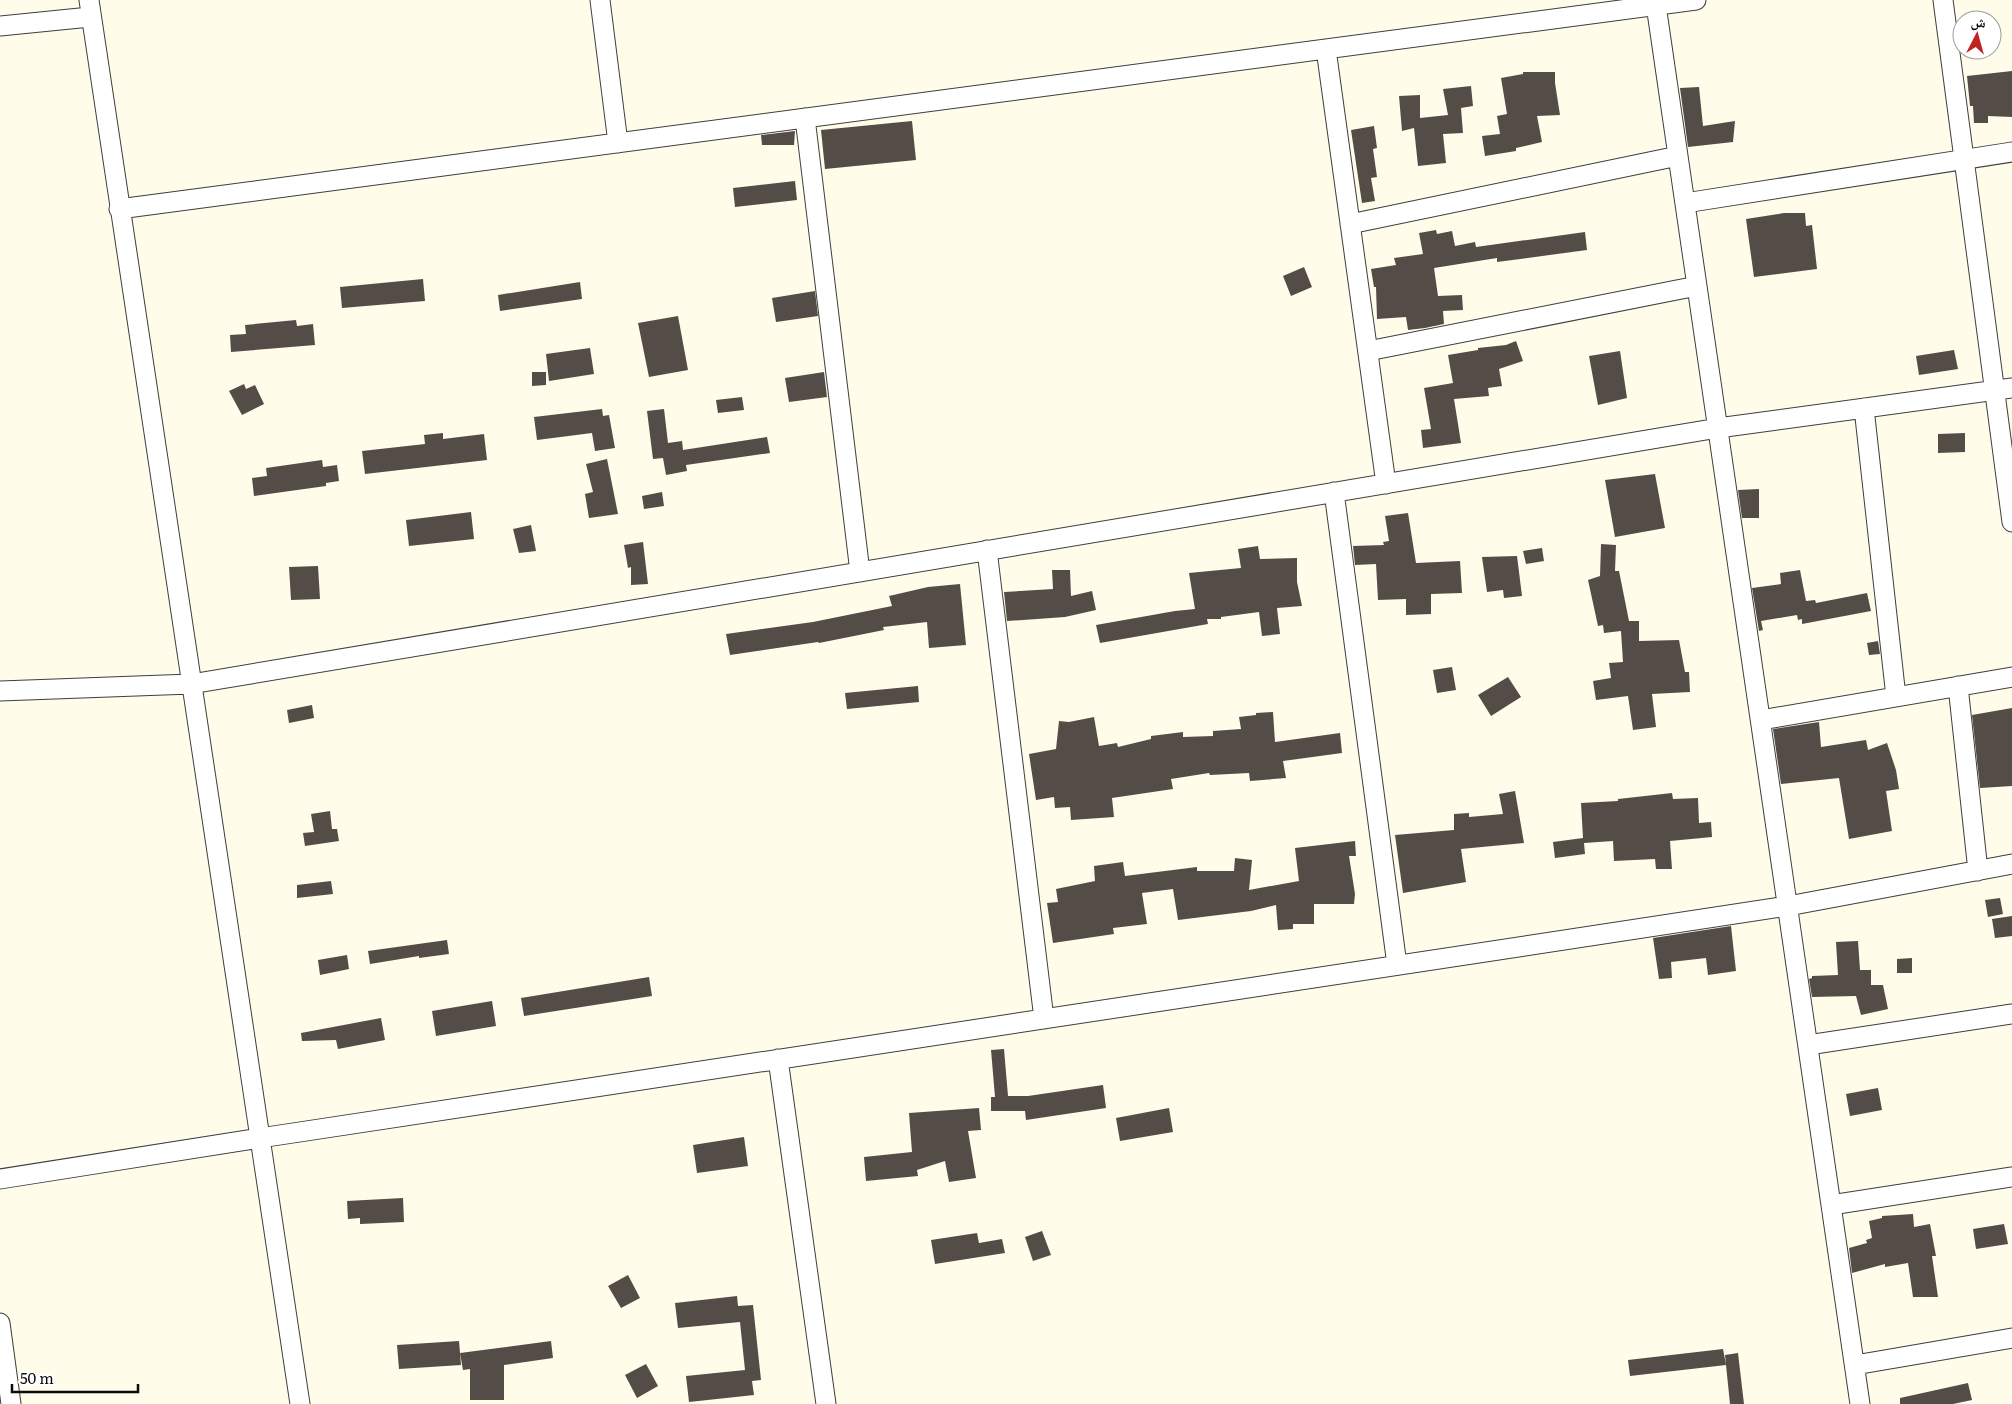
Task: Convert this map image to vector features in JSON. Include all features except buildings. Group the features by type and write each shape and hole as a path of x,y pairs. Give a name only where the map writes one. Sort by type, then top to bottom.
{"street":[{"path":"600,0 618,143"},
{"path":"119,209 1696,0"},
{"path":"1943,0 1964,160 2003,389 2012,522"},
{"path":"1656,5 1860,1404"},
{"path":"0,26 89,8 300,1404"},
{"path":"1326,49 1386,484"},
{"path":"806,118 860,572"},
{"path":"1685,203 2012,152"},
{"path":"1350,224 1678,156"},
{"path":"1368,351 1697,286"},
{"path":"0,691 191,684 1718,428 2003,389"},
{"path":"1864,408 1896,697"},
{"path":"1334,492 1397,965"},
{"path":"987,550 1044,1019"},
{"path":"1761,720 2012,677"},
{"path":"1958,686 1978,871"},
{"path":"0,1179 1788,906 2012,864"},
{"path":"1808,1045 2012,1014"},
{"path":"778,1059 826,1404"},
{"path":"1831,1204 2012,1177"},
{"path":"0,1323 11,1404"},
{"path":"1854,1365 2012,1338"}]}
